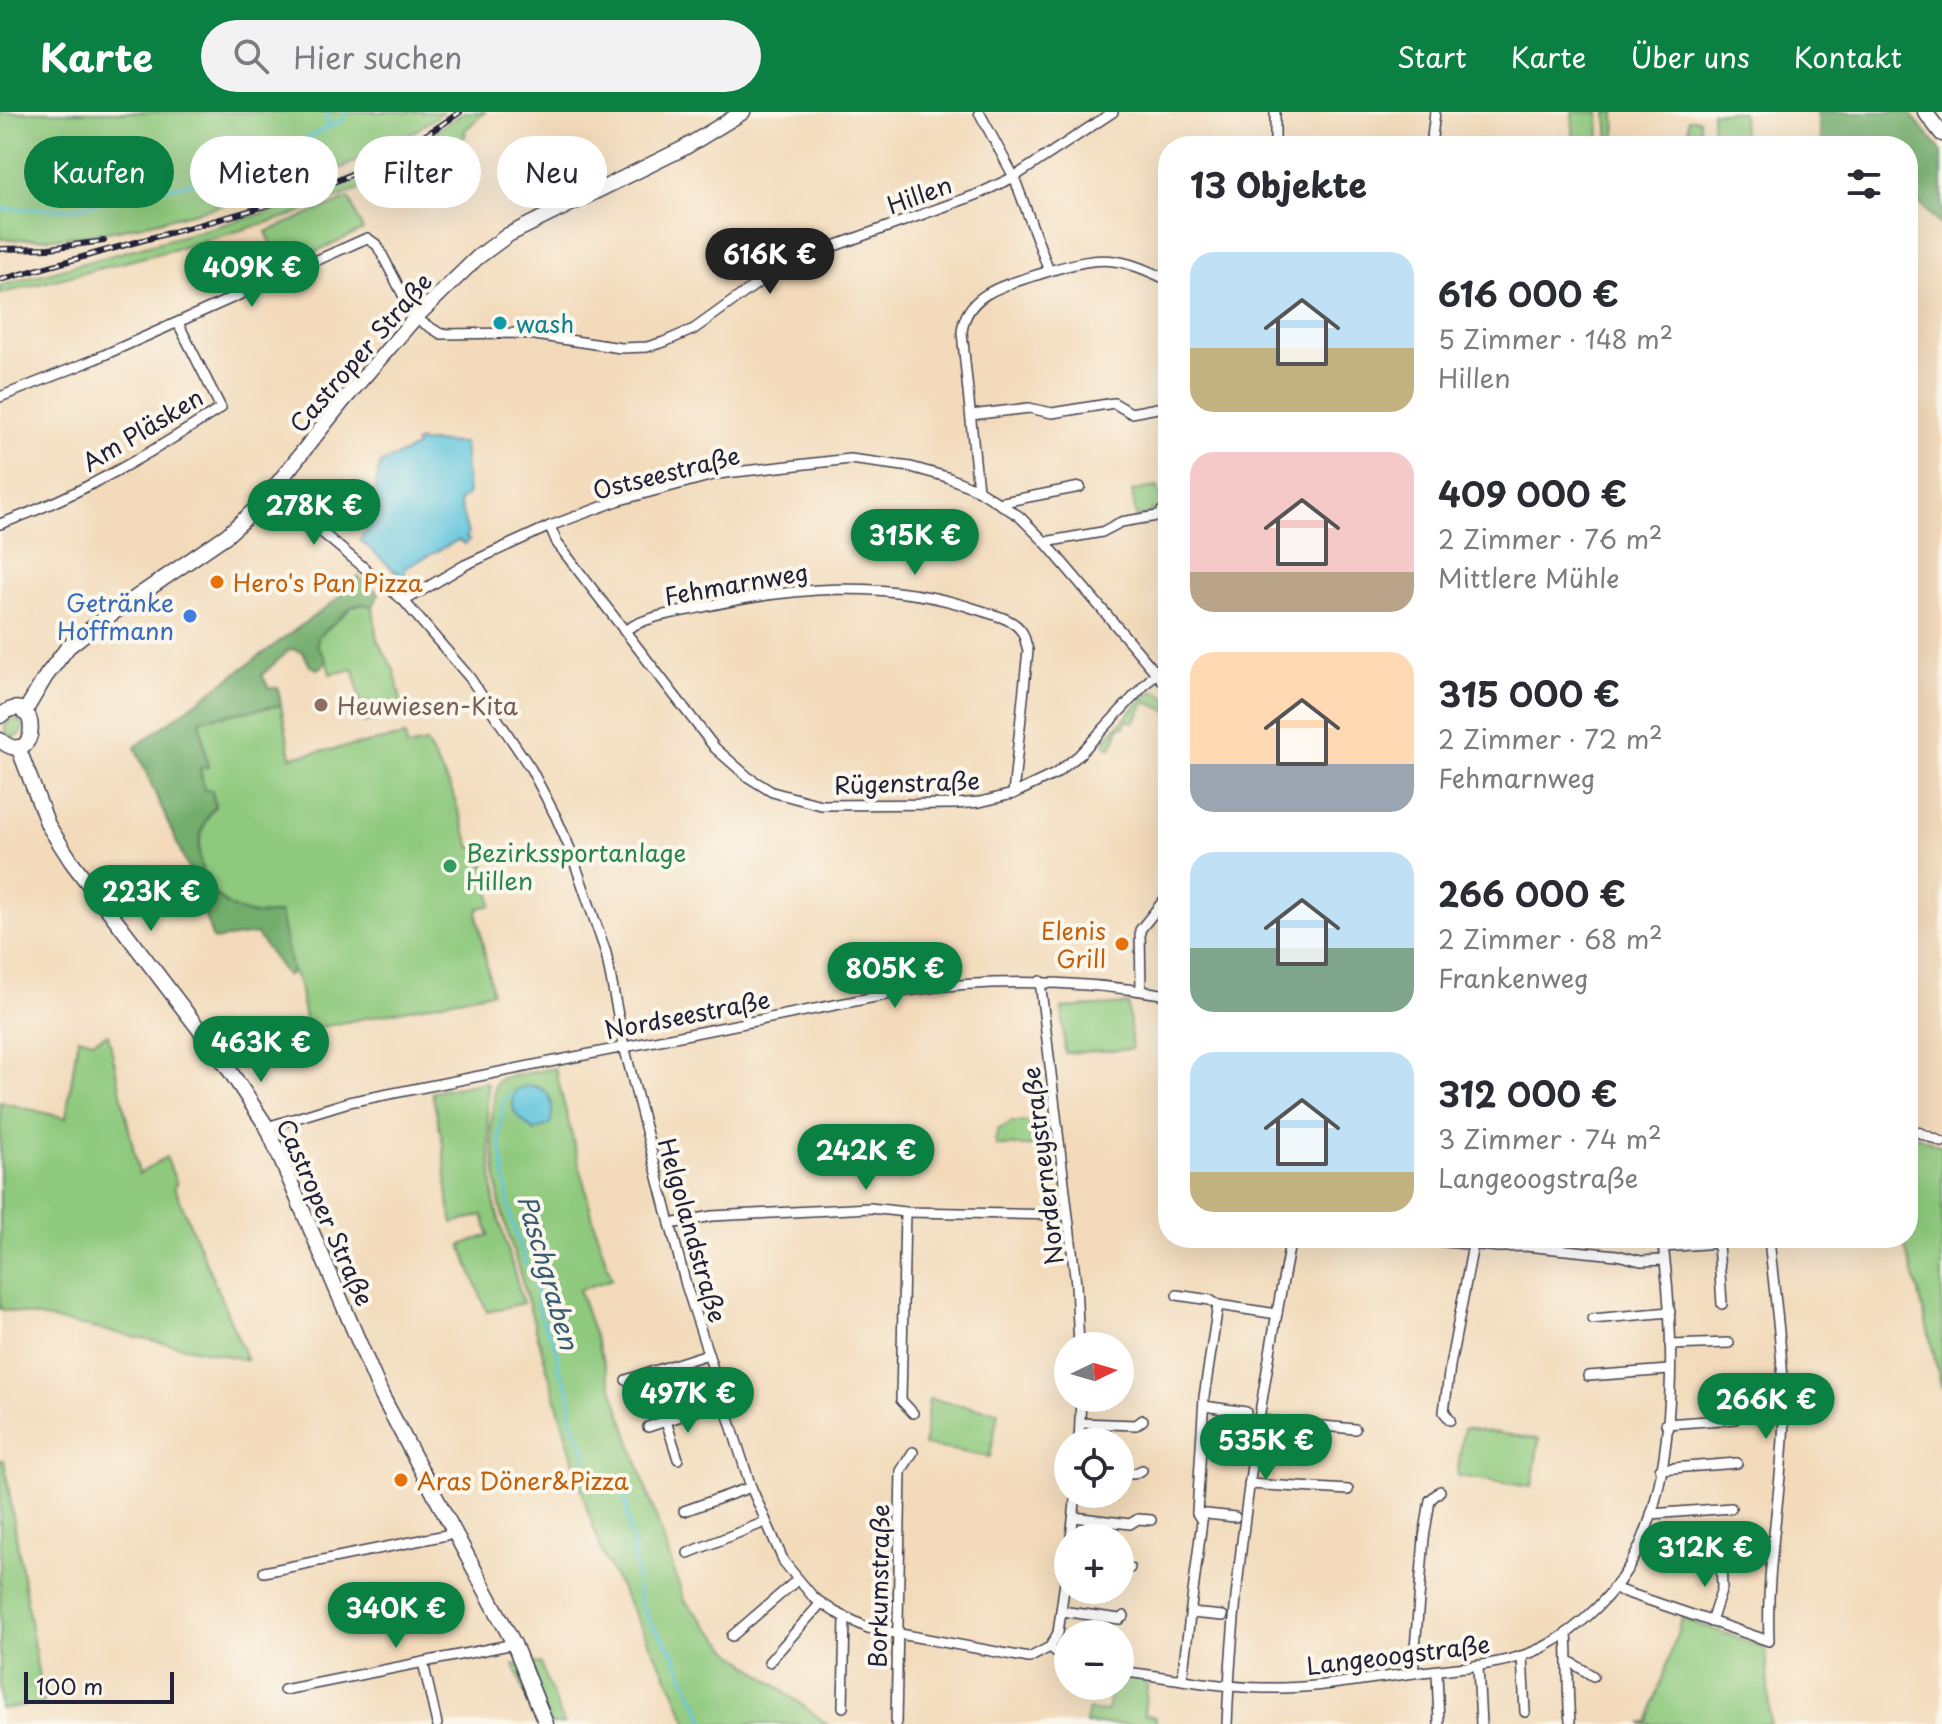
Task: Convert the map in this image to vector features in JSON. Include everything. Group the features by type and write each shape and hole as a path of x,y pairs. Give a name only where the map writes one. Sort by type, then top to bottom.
{"main road":[{"name":"Castroper Straße","path":"546,1724 514,1644 382,1396 267,1127 214,1049 71,861 48,825 18,747 28,742 32,732 31,721 24,713 68,647 227,535 271,490 415,318 478,257 508,235 656,163 743,112"},
{"path":"1925,112 1942,134"},
{"path":"0,716 13,710 24,713"},
{"path":"0,740 7,746 18,747"}],"street":[{"path":"979,112 1014,177 1049,271"},
{"path":"1275,112 1275,136"},
{"path":"1432,136 1435,112"},
{"name":"Hillen","path":"415,318 441,334 522,333 621,348 647,347 664,342 694,329 769,275 798,259 976,195 1014,177 1062,148 1109,113"},
{"path":"0,397 86,363 367,238 377,245 415,318"},
{"path":"978,490 962,332 966,313 984,294 1080,262 1107,259 1130,262 1158,275"},
{"name":"Am Pläsken","path":"0,524 99,481 221,408 178,323"},
{"path":"971,415 1029,408 1052,413 1114,403 1131,413 1158,408"},
{"name":"Ostseestraße","path":"404,601 465,565 550,526 620,500 717,474 850,459 911,467 947,477 978,490 1019,516 1045,542 1158,675"},
{"path":"998,503 1080,487"},
{"name":"Helgolandstraße","path":"271,490 404,601 470,678 531,769 570,849 606,953 624,1046 670,1224 723,1402 765,1522 784,1562 797,1580 821,1603 868,1628 897,1634"},
{"path":"1045,542 1102,532 1121,522 1158,516"},
{"name":"Rügenstraße","path":"550,526 557,543 715,748 772,792 821,805 968,803 1013,794 1055,774 1078,756 1156,673"},
{"name":"Fehmarnweg","path":"624,631 639,621 708,605 822,588 892,591 947,599 1009,621 1021,632 1028,650 1013,794"},
{"path":"1141,990 1140,930 1158,908"},
{"name":"Nordseestraße","path":"267,1127 349,1102 905,991 960,983 1040,981 1106,985 1158,993"},
{"name":"Norderneystraße","path":"1040,981 1076,1284 1078,1332"},
{"path":"1918,1132 1942,1142"},
{"path":"670,1224 737,1214 870,1208 905,1212 1066,1215"},
{"path":"905,1212 901,1400 913,1413"},
{"path":"1227,1724 1228,1686 1249,1484 1289,1248"},
{"path":"1450,1420 1444,1412 1472,1248"},
{"path":"1545,1248 1617,1255 1641,1261 1664,1260"},
{"name":"Langeoogstraße","path":"1134,1673 1228,1686 1304,1687 1478,1667 1522,1656 1567,1633 1613,1588 1634,1558 1651,1514 1666,1424 1669,1370 1670,1312 1663,1248"},
{"path":"1718,1248 1722,1304"},
{"path":"1613,1588 1769,1641 1767,1602 1783,1437 1770,1248"},
{"path":"1177,1295 1277,1314"},
{"path":"1182,1679 1202,1521 1197,1513 1204,1406 1218,1305"},
{"path":"1592,1319 1670,1312"},
{"path":"1670,1345 1729,1343"},
{"path":"626,1380 708,1354"},
{"path":"1588,1376 1669,1370"},
{"path":"648,1427 723,1402"},
{"path":"1204,1406 1246,1412"},
{"path":"1080,1412 1080,1428"},
{"path":"1666,1424 1735,1419"},
{"path":"1080,1423 1136,1425 1143,1420"},
{"path":"1258,1420 1355,1429"},
{"path":"666,1421 678,1459"},
{"name":"Borkumstraße","path":"896,1724 901,1471 913,1452"},
{"path":"1660,1469 1737,1463"},
{"path":"1134,1474 1142,1470"},
{"path":"1249,1484 1348,1490"},
{"path":"684,1511 751,1487"},
{"path":"1413,1673 1424,1538 1430,1500 1440,1491"},
{"path":"1073,1524 1075,1508"},
{"path":"1651,1514 1731,1508"},
{"path":"1197,1513 1235,1517"},
{"path":"1074,1517 1130,1524 1138,1519 1151,1520"},
{"path":"688,1553 765,1522"},
{"path":"264,1572 446,1535 455,1530"},
{"path":"1711,1622 1722,1588 1721,1559"},
{"path":"732,1636 797,1580"},
{"path":"769,1662 821,1603"},
{"path":"897,1634 1029,1658 1050,1647 1058,1633 1062,1604"},
{"path":"1061,1611 1120,1619 1124,1616"},
{"path":"1191,1613 1223,1616"},
{"path":"843,1707 845,1618"},
{"path":"1567,1633 1570,1721"},
{"path":"284,1690 514,1644"},
{"path":"1050,1647 1054,1650"},
{"path":"1522,1656 1525,1712"},
{"path":"1569,1661 1593,1676"},
{"path":"423,1662 437,1724"},
{"path":"1478,1667 1481,1724"},
{"path":"1437,1672 1439,1724"}],"green space":[{"path":"0,112 443,112 406,136 354,136 354,162 338,169 338,136 190,136 190,208 209,208 134,227 83,235 0,239"},
{"path":"464,112 485,112 464,131 465,136 429,136"},
{"path":"1572,112 1599,112 1600,136 1573,136"},
{"path":"1607,112 1615,112 1616,136 1608,136"},
{"path":"1712,112 1742,112 1743,136 1713,136"},
{"path":"1817,112 1909,112 1942,152 1942,227 1918,202 1918,136 1821,136"},
{"path":"1688,119 1699,119 1701,136 1689,136"},
{"path":"354,177 354,191 338,197 338,184"},
{"path":"349,198 363,230 282,267 266,232 325,208 338,208 338,203"},
{"path":"283,208 311,208 176,249 0,294 0,286"},
{"path":"1158,487 1158,509 1151,510 1152,514 1136,517 1132,491"},
{"path":"358,576 379,593 373,607 364,604 353,606 318,637 317,646 326,659 323,666 317,669 310,666 303,652 290,649 262,675 269,688 278,688 281,705 200,720 208,767 200,768 204,790 212,790 215,806 201,833 200,863 212,890 223,901 247,913 280,913 292,972 287,976 256,934 213,940 193,880 135,747 336,600"},
{"path":"364,604 373,607 377,640 394,669 404,715 364,723 354,669 330,674 326,659 317,646 318,637 353,606"},
{"path":"1158,692 1158,707 1146,702 1134,723 1127,720 1124,727 1120,726 1111,748 1105,745 1105,740 1148,693"},
{"name":"Bezirkssportanlage Hillen","path":"281,705 291,757 405,736 407,747 426,743 451,789 471,848 481,846 492,905 479,908 477,914 492,992 307,1030 298,980 292,972 280,913 247,913 223,901 212,890 201,863 202,833 215,806 204,791 200,768 207,767 200,720"},
{"path":"14,719 23,728 14,737 5,728"},
{"path":"1128,1004 1132,1049 1065,1053 1062,1008"},
{"path":"108,1034 139,1174 166,1157 177,1184 174,1186 247,1360 0,1309 0,1102 66,1118 78,1037 93,1041"},
{"path":"555,1068 596,1231 612,1279 579,1290 684,1600 733,1653 827,1724 688,1724 674,1690 603,1555 499,1201 491,1126 495,1084 502,1078"},
{"path":"486,1082 494,1202 523,1303 487,1312 461,1245 489,1235 483,1215 453,1223 443,1144 432,1092"},
{"path":"1011,1122 1035,1122 1037,1130 1033,1146 997,1146 998,1130"},
{"path":"1918,1137 1942,1146 1942,1389 1905,1248 1918,1248"},
{"path":"929,1399 998,1412 990,1457 924,1445"},
{"path":"1464,1428 1539,1439 1532,1487 1457,1476"},
{"path":"0,1460 4,1460 43,1703 0,1709"},
{"path":"1682,1618 1766,1648 1770,1724 1641,1724 1648,1721"},
{"path":"540,1663 564,1724 537,1724 514,1665"},
{"path":"1134,1677 1148,1679 1144,1714 1156,1717 1156,1724 1086,1724 1087,1710 1107,1712 1109,1700 1134,1700"}],"water":[{"path":"420,441 422,444 464,443 468,495 459,501 469,540 465,544 458,540 405,568 405,575 399,576 398,571 360,540 368,526 380,464 416,447 415,443"},
{"path":"527,1086 546,1092 552,1109 550,1124 534,1131 517,1115 513,1105 515,1090"}],"waterway":[{"path":"327,127 329,112"},
{"path":"0,209 71,209 208,179 287,148 343,120 347,112"},
{"name":"Paschgraben","path":"513,1095 504,1098 499,1136 511,1218 525,1262 532,1273 541,1318 557,1349 558,1367 570,1392 570,1414 585,1452 585,1470 625,1495 637,1581"},
{"name":"Paschgraben","path":"638,1586 640,1603 651,1624 672,1650 706,1724"}],"railway":[{"path":"0,280 253,210 324,186 392,155 460,112"},
{"path":"0,249 49,248 104,241"}],"place":[{"name":"wash","path":"500,323"},
{"name":"Hero's Pan Pizza","path":"217,582"},
{"name":"Getränke Hoffmann","path":"190,616"},
{"name":"Heuwiesen-Kita","path":"321,705"},
{"name":"Bezirkssportanlage Hillen","path":"450,866"},
{"name":"Elenis Grill","path":"1122,944"},
{"name":"Aras Döner&Pizza","path":"401,1480"}]}
